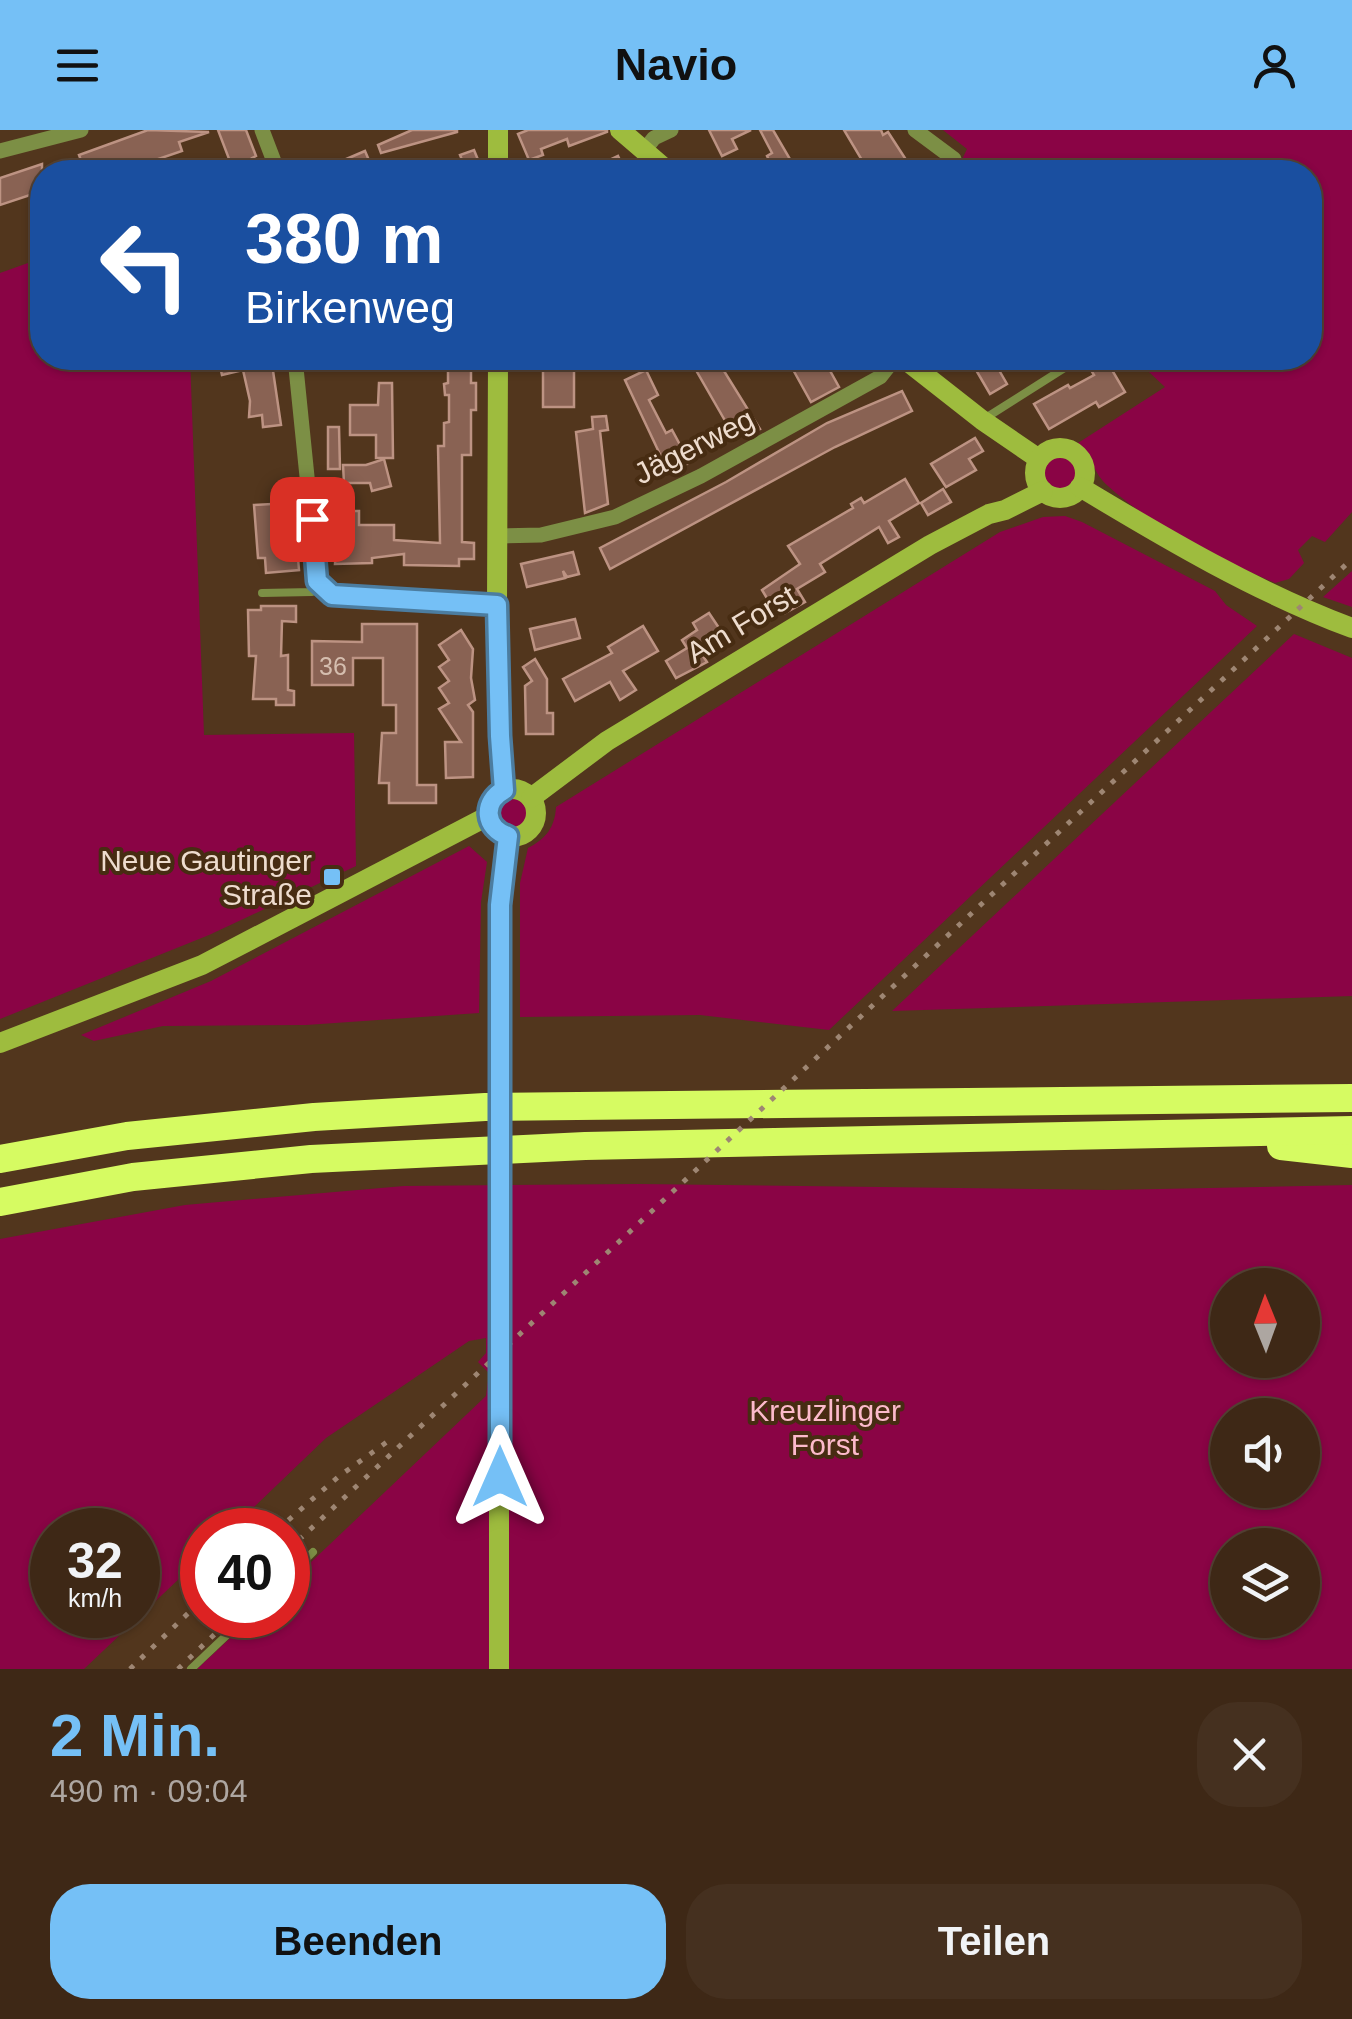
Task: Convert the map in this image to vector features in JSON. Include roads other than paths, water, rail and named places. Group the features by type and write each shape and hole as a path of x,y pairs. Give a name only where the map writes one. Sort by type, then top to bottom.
{"highway":[{"path":"0,1159 126,1136 314,1116 485,1106 1352,1098"},
{"path":"0,1202 133,1178 311,1158 585,1146 1352,1130"},
{"path":"1195,1134 1352,1154"}],"street":[{"path":"0,151 37,136 80,130"},
{"path":"262,130 273,160"},
{"path":"498,130 498,160"},
{"path":"620,130 654,160"},
{"path":"643,152 654,138 671,130"},
{"path":"916,130 954,159"},
{"path":"296,370 317,581 323,589 336,596 497,605"},
{"path":"498,370 497,605 504,790"},
{"name":"Jägerweg","path":"498,536 540,535 615,518 701,476 887,370"},
{"path":"915,370 982,420 1060,498 1080,487 1084,480 1083,464 1073,452 1057,448 1039,475"},
{"name":"Am Forst","path":"531,798 607,741 930,545 989,514 1005,510 1039,475"},
{"path":"1080,487 1282,601 1352,628"},
{"path":"504,790 519,790 531,798 535,821 524,834 508,836 495,829 488,816 492,800 504,790"},
{"path":"0,1042 202,965 488,816"},
{"path":"499,1669 500,905 508,836"}],"lane":[{"path":"982,420 1060,370"},
{"path":"262,593 323,589"},
{"path":"191,1669 224,1638"}],"railway":[{"path":"310,1530 1352,559"},
{"path":"302,1508 391,1439"},
{"path":"130,1669 180,1621"},
{"path":"178,1669 211,1638"}],"place":[{"name":"Neue Gautinger Straße","path":"332,877"}],"park label":[{"name":"Kreuzlinger Forst","path":"825,1427"}]}
